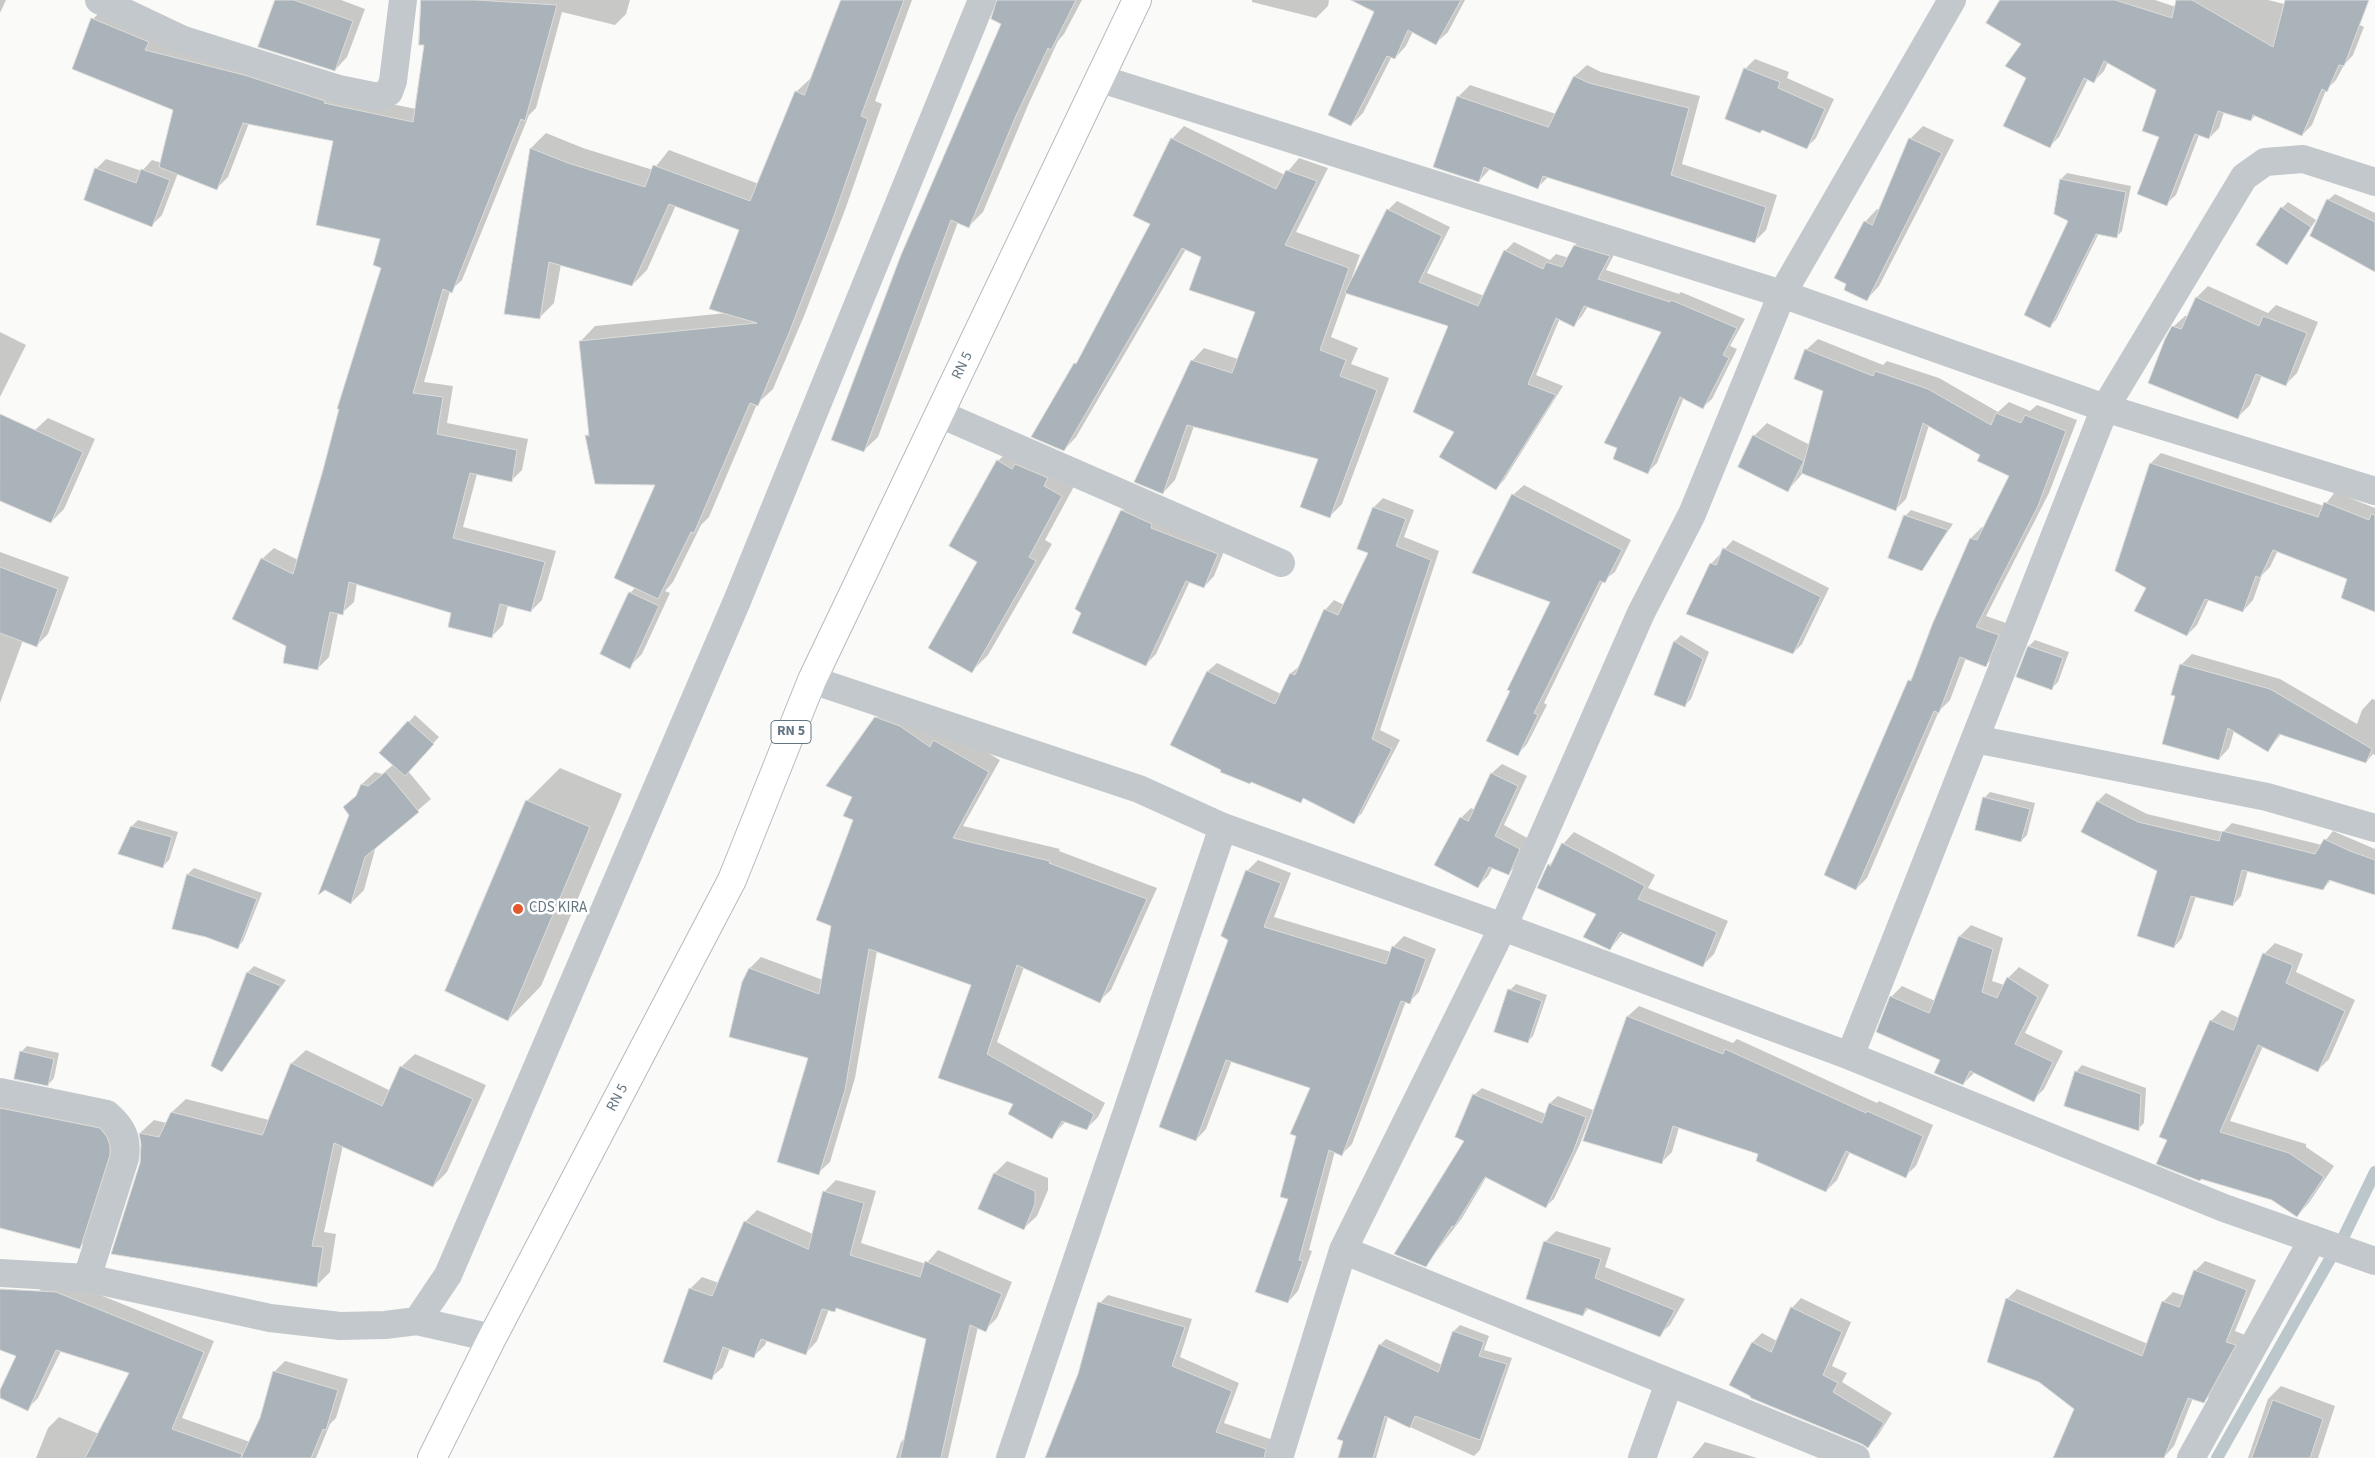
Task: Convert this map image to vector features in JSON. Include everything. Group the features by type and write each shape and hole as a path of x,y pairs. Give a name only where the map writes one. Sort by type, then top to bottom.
{"main road":[{"name":"RN 5","path":"432,1458 492,1338 732,880 812,680 1101,79 1137,0"}],"street":[{"path":"99,0 181,39 339,89 378,98 389,92 393,81 403,0"},
{"path":"417,1321 448,1275 710,665 982,0"},
{"path":"1279,1458 1343,1250 1503,928 1641,613 1692,514 1782,294 1952,0"},
{"path":"1101,79 1782,294 2105,408 2375,491"},
{"path":"1850,1056 2105,408 2244,177 2265,162 2303,159 2375,182"},
{"path":"940,414 1281,563"},
{"path":"812,680 1140,788 1223,827 1850,1056 2224,1208 2375,1261"},
{"path":"1975,739 2267,797 2375,828"},
{"path":"1010,1458 1223,827"},
{"path":"0,1092 107,1114 120,1126 127,1143 125,1158 87,1278"},
{"path":"2191,1458 2313,1240"},
{"path":"1343,1250 1856,1458"},
{"path":"0,1273 87,1278 270,1318 340,1326 385,1325 417,1321 492,1338"},
{"path":"1642,1458 1669,1383"}],"building":[{"path":"275,0 294,0 353,21 335,71 258,47"},
{"path":"421,0 476,0 557,5 525,121 521,119 452,293 443,289 413,393 443,397 437,434 517,450 512,482 470,473 453,538 545,562 531,612 500,604 492,638 448,627 451,613 349,582 343,615 330,612 318,670 283,663 286,646 232,619 261,558 293,574 323,470 339,409 337,409 381,268 373,265 380,239 316,225 333,141 243,123 217,190 159,167 173,110 72,69 91,18 149,42 145,50 244,75 325,101 324,103 413,122 424,45 419,45"},
{"path":"841,0 904,0 861,116 868,119 830,227 789,333 758,406 750,403 694,533 691,532 658,599 614,578 655,485 595,484 585,435 589,436 579,341 757,323 709,309 739,230 669,204 632,286 549,262 540,319 504,314 530,148 568,163 645,187 653,165 750,201 795,91 804,95"},
{"path":"997,0 1076,0 1051,50 1048,48 1015,118 969,228 951,220 864,452 831,440 901,255 1001,24 991,19"},
{"path":"1351,0 1461,0 1436,45 1408,30 1395,59 1387,56 1351,126 1328,115 1374,12"},
{"path":"2000,0 2115,0 2172,18 2176,0 2192,0 2273,47 2285,0 2369,0 2344,66 2339,65 2327,92 2322,89 2302,136 2253,115 2251,121 2218,111 2209,139 2195,134 2167,206 2137,194 2159,137 2142,131 2156,90 2104,61 2094,83 2084,78 2050,148 2003,126 2026,78 2005,66 2021,44 1986,23"},
{"path":"1744,68 1780,82 1778,88 1825,109 1807,149 1762,130 1760,133 1725,119"},
{"path":"1574,76 1589,83 1689,108 1671,175 1766,207 1755,243 1543,176 1538,189 1484,167 1479,182 1433,167 1457,96 1548,127"},
{"path":"1171,138 1276,189 1286,170 1317,181 1285,245 1349,268 1320,350 1346,360 1340,376 1377,390 1330,518 1300,507 1318,459 1187,425 1163,494 1134,482 1191,360 1232,373 1255,312 1189,290 1201,257 1182,248 1064,451 1031,437 1074,363 1076,364 1150,224 1133,216"},
{"path":"1909,138 1942,153 1867,301 1844,290 1846,284 1834,278 1864,221 1872,225"},
{"path":"95,168 136,183 141,169 170,180 152,227 84,200"},
{"path":"2060,179 2126,192 2117,238 2096,234 2050,328 2024,315 2068,221 2054,214"},
{"path":"2327,199 2375,222 2375,272 2310,236"},
{"path":"2281,207 2311,227 2287,265 2256,245"},
{"path":"1387,209 1442,236 1419,282 1478,306 1504,250 1543,269 1546,262 1562,267 1574,245 1610,256 1598,279 1670,302 1671,300 1737,328 1723,355 1729,358 1703,409 1680,397 1648,474 1613,459 1617,448 1604,443 1661,332 1584,306 1574,327 1556,318 1528,384 1556,395 1496,490 1439,457 1454,432 1413,412 1448,326 1345,293"},
{"path":"2196,297 2259,326 2263,316 2307,333 2286,386 2256,374 2238,419 2148,383 2172,326 2181,329"},
{"path":"1805,349 1873,376 1875,371 1928,389 1991,425 1996,413 2021,423 2025,415 2066,431 2038,506 1976,627 1999,635 1986,667 1960,657 1939,713 1934,711 1856,890 1824,875 1908,680 1911,681 1932,625 1970,538 1977,540 2009,476 1977,461 1980,455 1923,423 1896,511 1801,473 1823,391 1794,379"},
{"path":"0,414 83,452 51,523 0,501"},
{"path":"1753,435 1804,461 1788,492 1738,467"},
{"path":"997,460 1012,469 1015,464 1048,478 1044,486 1062,496 1029,557 1036,561 972,673 928,648 977,562 949,546"},
{"path":"2150,463 2318,517 2324,502 2369,520 2371,514 2375,515 2375,612 2341,598 2347,579 2273,550 2260,578 2256,576 2243,612 2205,599 2187,636 2134,611 2146,588 2115,571"},
{"path":"1512,494 1622,550 1605,583 1600,581 1534,713 1538,715 1518,756 1486,741 1510,691 1507,690 1550,602 1472,573"},
{"path":"1373,507 1406,519 1396,546 1431,560 1372,739 1392,749 1354,824 1303,798 1301,803 1251,782 1250,784 1220,772 1221,770 1170,745 1207,671 1275,704 1290,673 1295,675 1324,609 1338,615 1368,553 1357,549"},
{"path":"1121,510 1152,524 1151,528 1218,554 1204,588 1186,581 1146,666 1072,633 1081,613 1075,609"},
{"path":"1904,515 1948,530 1922,571 1888,558"},
{"path":"1723,548 1821,597 1793,654 1686,614 1710,563 1716,565"},
{"path":"0,567 58,589 37,647 0,633"},
{"path":"629,592 659,606 630,669 600,654"},
{"path":"1674,641 1703,659 1685,707 1654,695"},
{"path":"2028,646 2063,658 2052,690 2016,677"},
{"path":"2180,664 2270,689 2372,749 2366,763 2279,734 2268,752 2228,728 2219,760 2162,744 2175,696 2171,695"},
{"path":"875,717 900,726 930,747 933,740 989,772 953,838 1050,861 1049,863 1147,899 1100,1003 1017,965 987,1054 1094,1114 1087,1130 1062,1121 1052,1139 1008,1114 1013,1104 938,1078 971,985 869,949 845,1090 819,1175 777,1162 808,1058 729,1037 742,982 749,968 819,994 831,926 816,920 853,820 843,816 852,797 826,786"},
{"path":"408,721 434,744 405,776 379,753"},
{"path":"386,772 419,812 365,857 351,904 325,890 318,895 349,815 343,807 356,796 361,784 368,786"},
{"path":"1491,773 1518,786 1495,836 1520,849 1509,875 1489,867 1478,888 1434,865 1460,817 1468,821"},
{"path":"1983,797 2030,809 2021,842 1975,830"},
{"name":"CDS KIRA","path":"526,800 590,827 508,1021 445,991"},
{"path":"2097,801 2138,822 2219,841 2222,831 2315,854 2324,839 2375,860 2375,895 2329,880 2323,890 2242,870 2233,906 2191,896 2174,948 2137,936 2157,871 2081,832"},
{"path":"131,826 172,837 163,868 118,854"},
{"path":"1562,843 1645,886 1638,899 1717,932 1703,967 1620,932 1610,950 1583,937 1596,914 1537,888 1548,864 1550,866"},
{"path":"1246,870 1281,883 1264,927 1386,964 1392,946 1426,959 1410,1004 1401,1001 1342,1156 1329,1150 1299,1260 1303,1261 1288,1303 1255,1292 1288,1199 1280,1197 1296,1136 1290,1134 1310,1088 1226,1060 1196,1141 1159,1127 1228,940 1221,936"},
{"path":"187,874 257,899 238,949 206,937 172,929"},
{"path":"1959,936 1993,949 1982,992 1997,998 2007,977 2038,997 2015,1044 2053,1062 2034,1102 1970,1071 1963,1085 1934,1073 1940,1060 1876,1032 1890,996 1929,1013"},
{"path":"2263,953 2293,965 2286,983 2345,1011 2318,1072 2258,1045 2220,1132 2289,1153 2324,1177 2297,1217 2272,1200 2201,1179 2200,1181 2156,1164 2167,1140 2159,1137 2210,1020 2233,1030"},
{"path":"247,972 281,986 222,1072 211,1066"},
{"path":"1508,989 1542,1001 1528,1043 1494,1032"},
{"path":"1627,1016 1723,1054 1725,1049 1866,1113 1867,1111 1923,1136 1906,1178 1846,1151 1826,1192 1756,1161 1758,1154 1673,1126 1662,1164 1583,1141"},
{"path":"20,1051 54,1059 48,1086 14,1079"},
{"path":"291,1063 382,1106 400,1066 473,1099 433,1187 334,1143 312,1246 323,1247 317,1287 111,1254 140,1163 141,1144 139,1133 159,1137 171,1112 262,1135"},
{"path":"2075,1071 2141,1094 2139,1131 2064,1106"},
{"path":"1473,1094 1542,1123 1549,1103 1586,1117 1573,1152 1546,1208 1485,1177 1426,1267 1394,1254 1464,1141 1455,1137"},
{"path":"0,1108 100,1128 107,1137 110,1155 80,1249 0,1228"},
{"path":"994,1173 1035,1191 1035,1204 1024,1230 978,1209"},
{"path":"823,1191 864,1203 850,1255 920,1277 925,1261 1002,1294 986,1332 970,1325 941,1458 900,1458 926,1339 836,1308 835,1312 822,1309 806,1355 761,1339 754,1358 723,1347 712,1380 663,1362 689,1288 712,1296 744,1221 808,1249"},
{"path":"1544,1241 1601,1259 1595,1278 1675,1310 1660,1337 1586,1308 1583,1316 1526,1299"},
{"path":"2194,1270 2247,1290 2226,1342 2236,1345 2204,1403 2188,1398 2164,1458 2053,1458 2074,1409 2039,1382 1987,1362 2006,1298 2142,1356 2162,1301 2179,1307"},
{"path":"0,1289 56,1292 204,1352 172,1429 242,1454 241,1458 85,1458 129,1373 56,1350 28,1411 0,1398 0,1390 16,1356 0,1350"},
{"path":"1098,1302 1185,1327 1172,1366 1232,1391 1216,1432 1266,1449 1264,1458 1045,1458 1078,1374"},
{"path":"1791,1307 1842,1332 1823,1375 1838,1383 1833,1392 1884,1423 1868,1448 1751,1398 1729,1385 1752,1342 1771,1352"},
{"path":"1453,1331 1484,1342 1479,1356 1507,1364 1480,1440 1415,1416 1410,1428 1385,1416 1373,1458 1338,1458 1343,1441 1337,1439 1379,1344 1438,1372"},
{"path":"273,1371 338,1390 326,1430 323,1429 311,1458 241,1458 260,1418"},
{"path":"2273,1400 2323,1419 2310,1458 2252,1458"}],"waterway":[{"path":"2344,1236 2375,1172"},
{"path":"2217,1458 2330,1259"}],"place":[{"name":"CDS KIRA","path":"518,909"}]}
